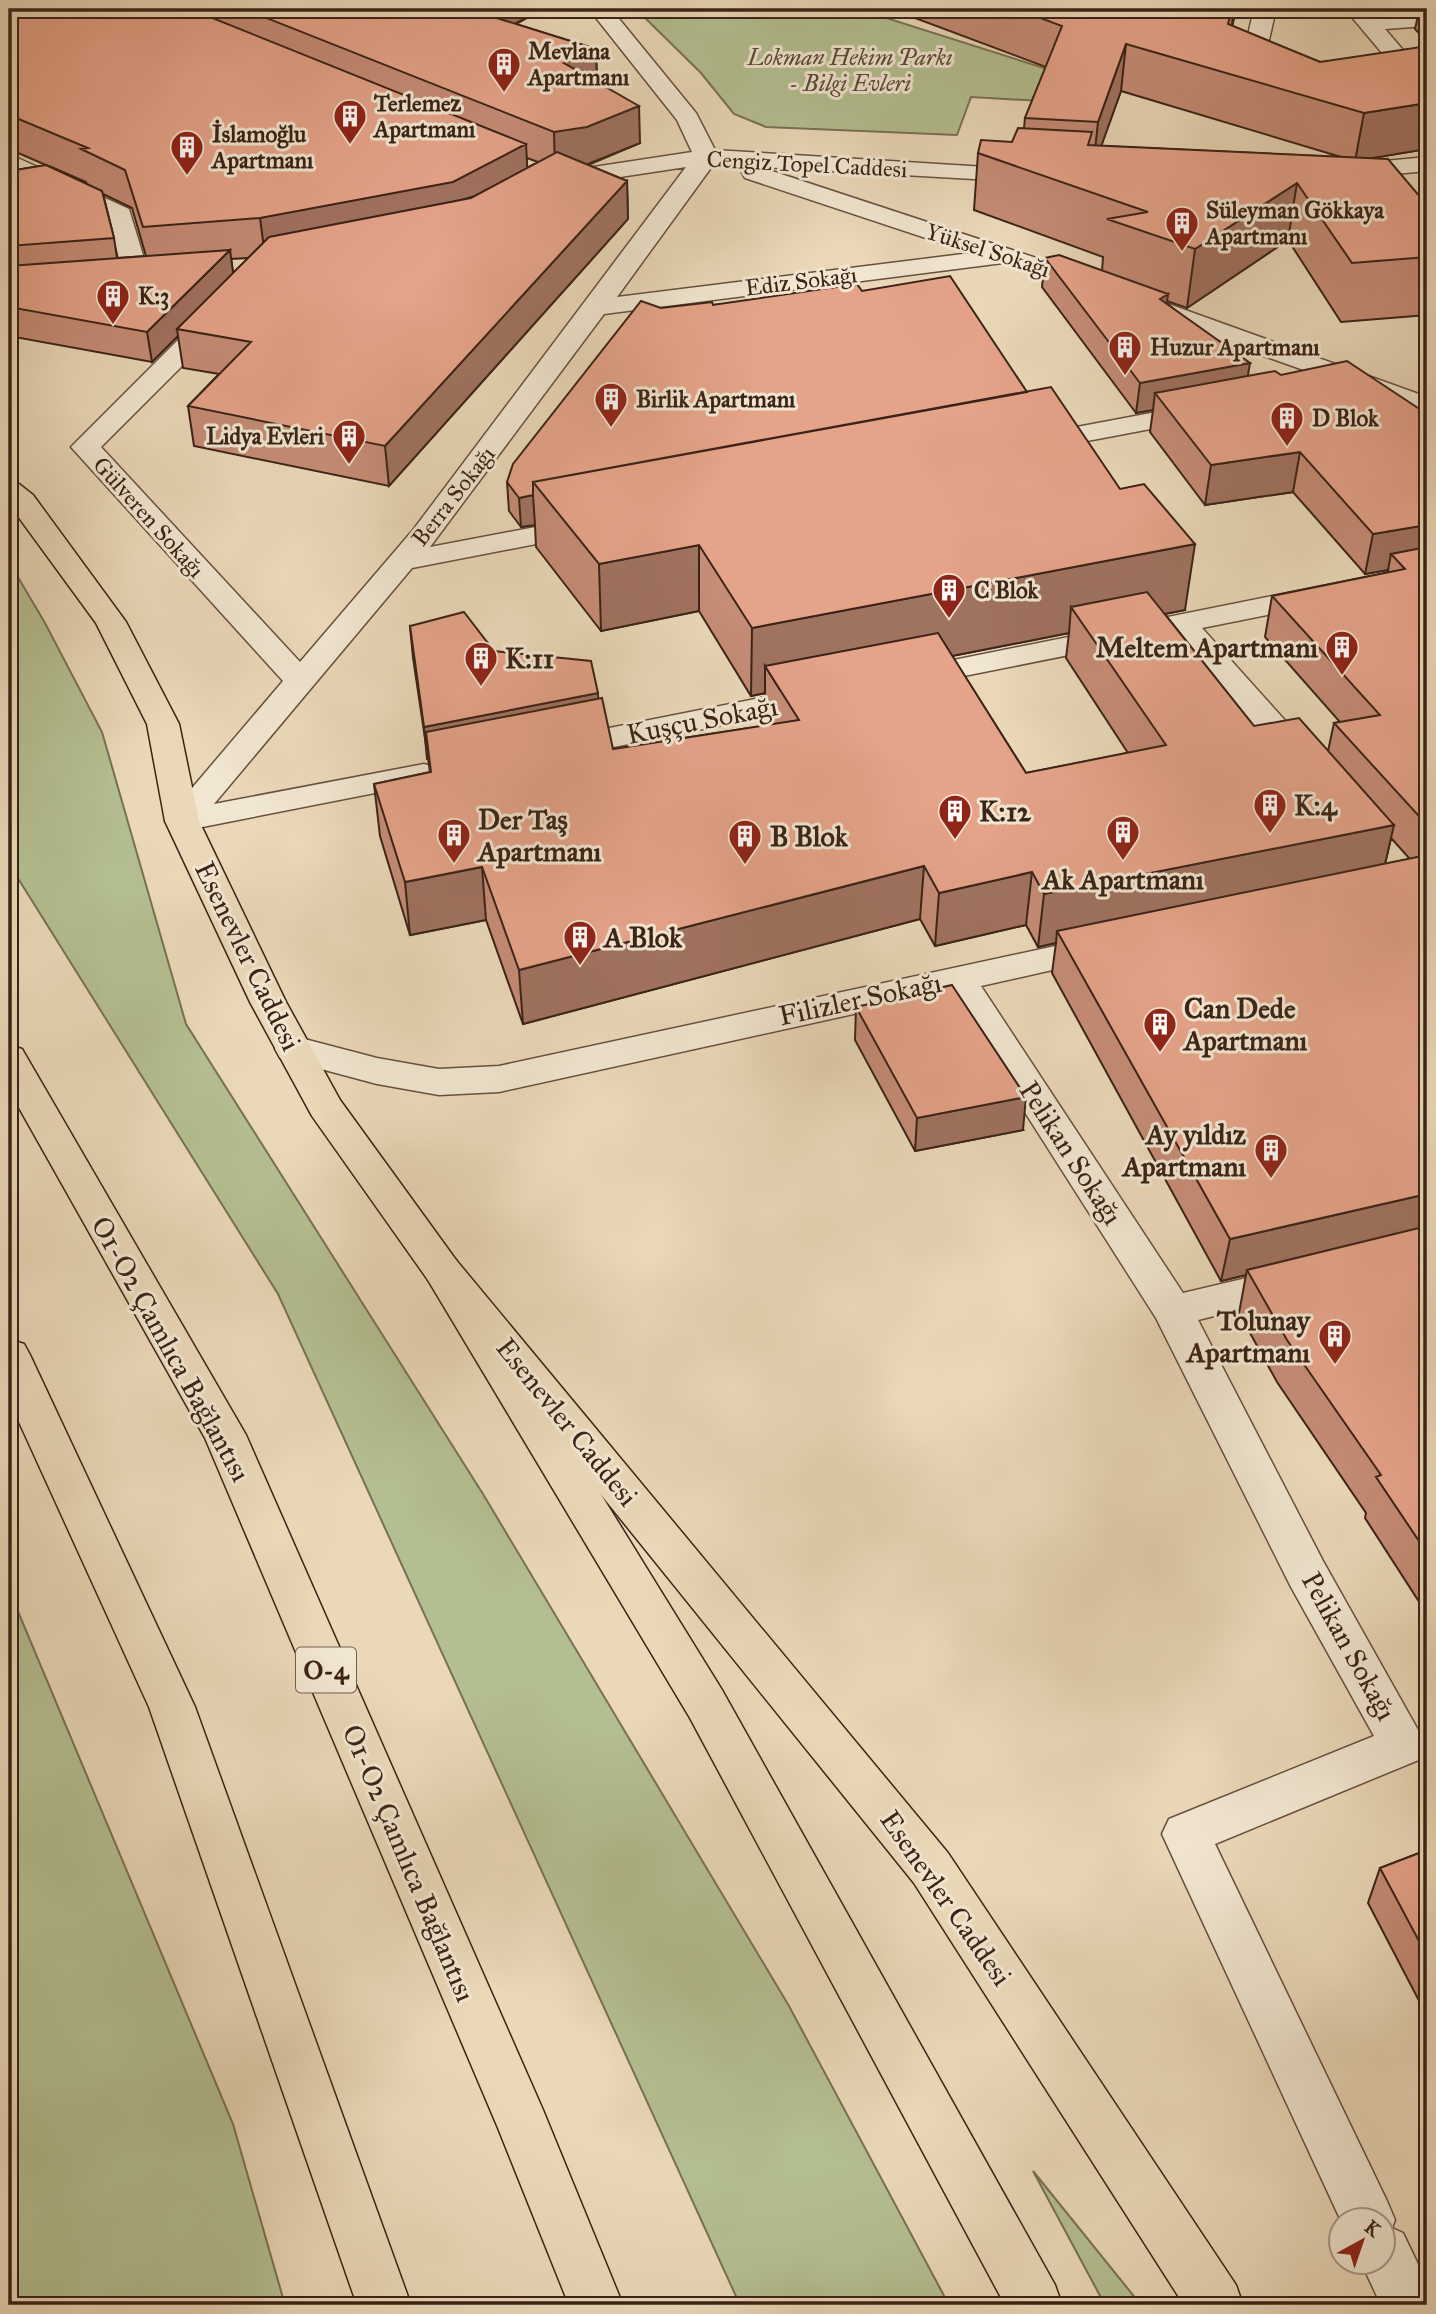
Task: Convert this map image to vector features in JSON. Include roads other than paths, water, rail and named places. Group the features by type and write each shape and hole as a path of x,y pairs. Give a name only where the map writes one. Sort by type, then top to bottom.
{"main road":[{"name":"Esenevler Caddesi","path":"9,490 23,501 111,622 163,724 183,821 268,1002 325,1107 442,1270 931,1868 1216,2305"},
{"name":"O1-O2 Çamlıca Bağlantısı","path":"9,1058 225,1435 518,2116 596,2305"},
{"path":"442,1270 706,1704 1035,2305"},
{"path":"9,1355 172,1707 384,2305"}],"street":[{"path":"600,9 688,118 706,157"},
{"path":"1119,9 1256,49 1265,9"},
{"path":"1362,17 1427,19"},
{"path":"1362,17 1427,92"},
{"name":"Cengiz Topel Caddesi","path":"529,181 553,180 706,157 1046,176"},
{"name":"Yüksel Sokağı","path":"706,157 1006,256 1427,406"},
{"name":"Berra Sokağı","path":"183,821 401,561 596,307 706,157"},
{"path":"9,161 120,214 150,277 111,280"},
{"path":"1318,174 1427,164"},
{"name":"Ediz Sokağı","path":"596,307 1006,256"},
{"name":"Gülveren Sokağı","path":"237,295 85,447 300,681"},
{"path":"1305,392 1360,382"},
{"path":"1004,449 1236,405"},
{"path":"401,561 620,520"},
{"path":"882,683 1427,574"},
{"path":"1181,623 1319,780"},
{"name":"Kuşçu Sokağı","path":"529,754 841,692"},
{"path":"183,821 449,769"},
{"name":"Filizler Sokağı","path":"293,1049 377,1071 439,1082 499,1079 1131,942"},
{"name":"Pelikan Sokağı","path":"958,978 1173,1311 1307,1574 1416,1741 1186,1834 1361,2206"},
{"path":"1173,1311 1334,1272"},
{"path":"1395,2276 1409,2305"}],"place":[{"name":"Mevlana Apartmanı","path":"504,94"},
{"name":"Terlemez Apartmanı","path":"350,146"},
{"name":"İslamoğlu Apartmanı","path":"187,177"},
{"name":"Süleyman Gökkaya Apartmanı","path":"1182,253"},
{"name":"K:3","path":"113,326"},
{"name":"Huzur Apartmanı","path":"1125,377"},
{"name":"Birlik Apartmanı","path":"611,429"},
{"name":"D Blok","path":"1287,448"},
{"name":"Lidya Evleri","path":"349,466"},
{"name":"C Blok","path":"949,620"},
{"name":"Meltem Apartmanı","path":"1342,677"},
{"name":"K:11","path":"481,688"},
{"name":"K:4","path":"1270,835"},
{"name":"K:12","path":"955,841"},
{"name":"Ak Apartmanı","path":"1123,862"},
{"name":"Der Taş Apartmanı","path":"454,865"},
{"name":"B Blok","path":"745,866"},
{"name":"A Blok","path":"580,967"},
{"name":"Can Dede Apartmanı","path":"1160,1054"},
{"name":"Ay yıldız Apartmanı","path":"1271,1180"},
{"name":"Tolunay Apartmanı","path":"1335,1366"}],"park label":[{"name":"Lokman Hekim Parkı - Bilgi Evleri","path":"850,70"}]}
